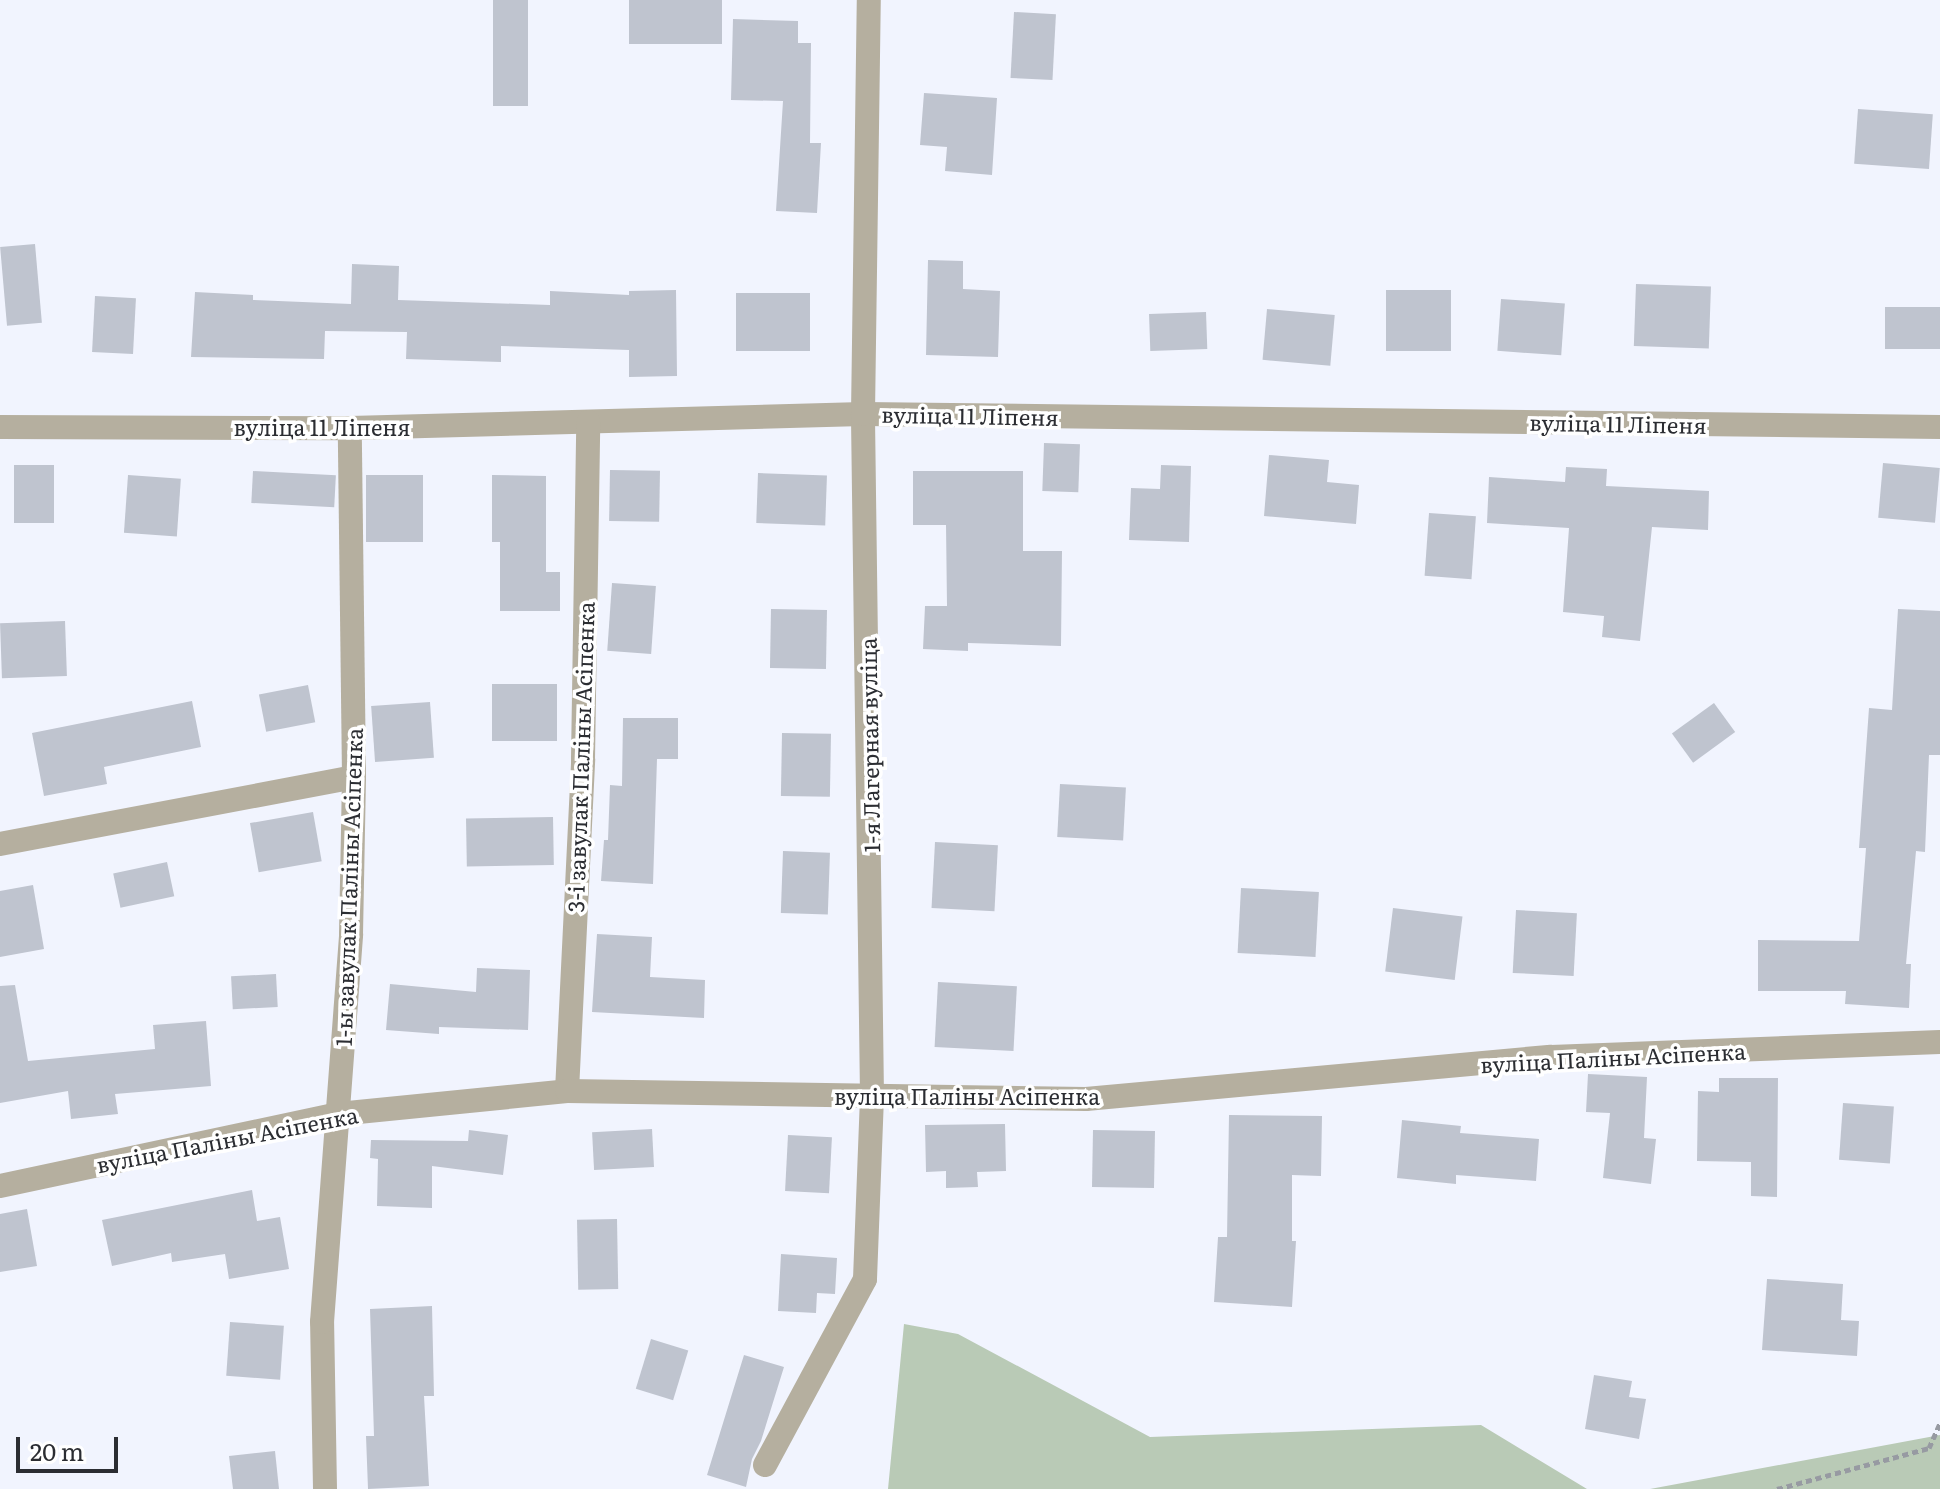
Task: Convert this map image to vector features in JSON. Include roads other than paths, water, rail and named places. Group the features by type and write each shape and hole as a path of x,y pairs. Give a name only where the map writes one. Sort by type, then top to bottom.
{"street":[{"name":"1-я Лагерная вуліца","path":"765,1465 865,1279 872,1096 863,414 869,0"},
{"name":"вуліца 11 Ліпеня","path":"0,427 350,428 863,414 1940,427"},
{"name":"3-і завулак Паліны Асіпенка","path":"567,1091 583,759 588,422"},
{"name":"1-ы завулак Паліны Асіпенка","path":"325,1489 322,1322 351,934 354,777 350,428"},
{"path":"0,844 354,777"},
{"name":"вуліца Паліны Асіпенка","path":"0,1186 338,1114 567,1091 1086,1099 1551,1057 1940,1042"}]}
